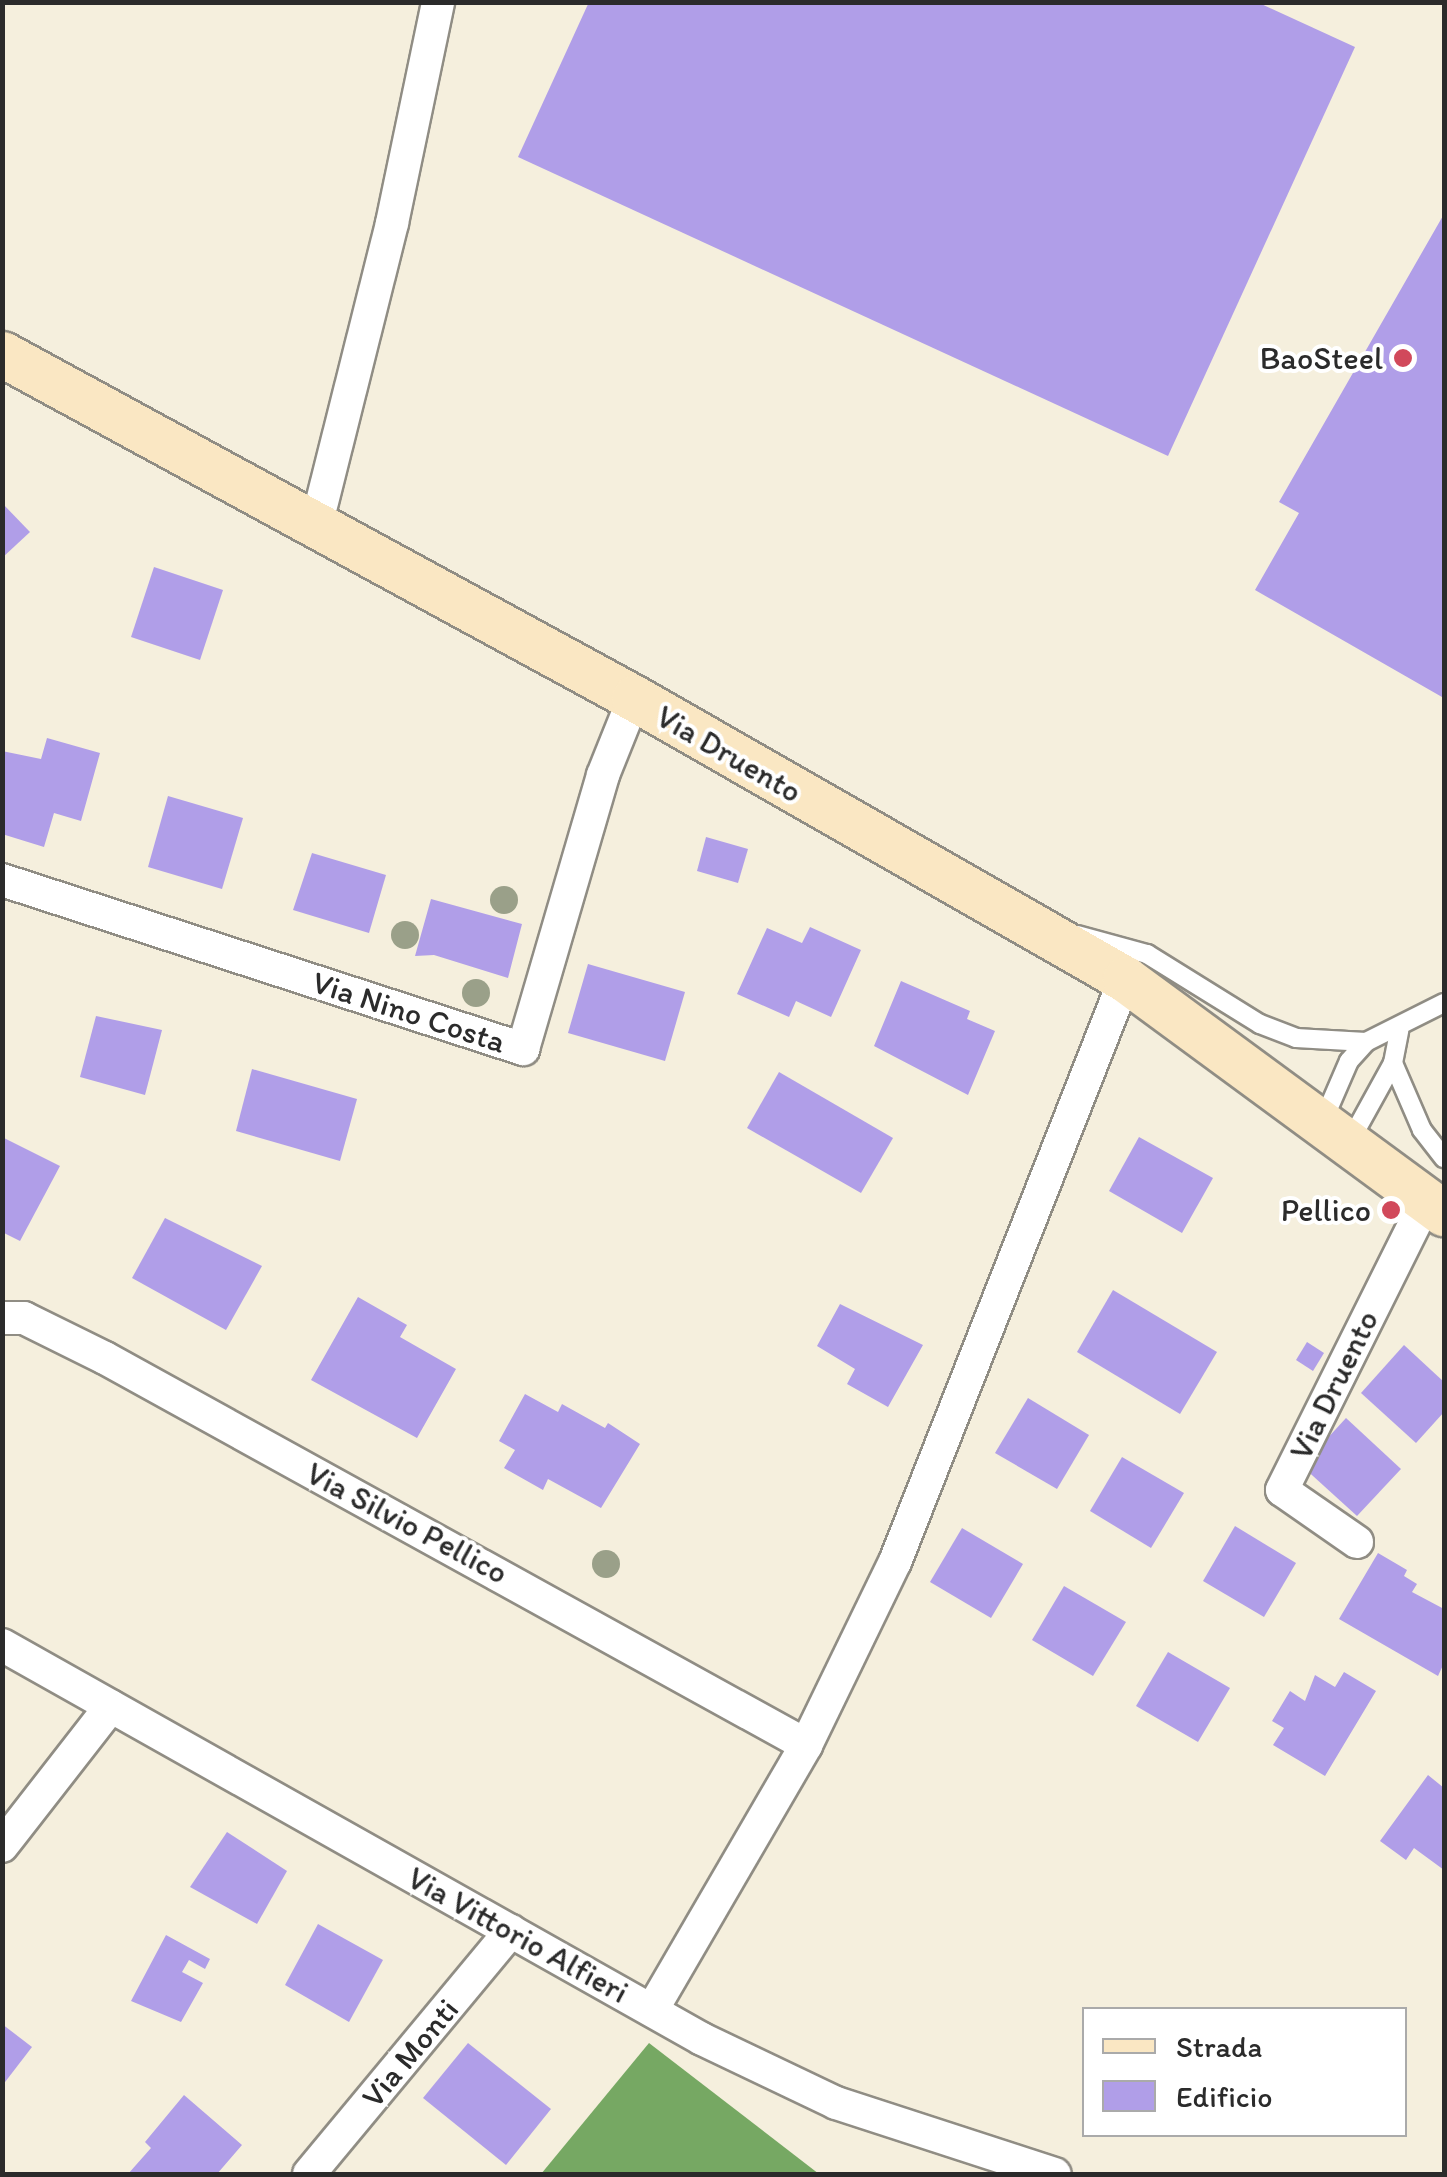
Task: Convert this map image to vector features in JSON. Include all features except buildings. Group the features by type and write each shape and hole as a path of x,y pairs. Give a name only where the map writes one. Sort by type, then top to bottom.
{"street":[{"path":"316,526 392,222 438,2"},
{"name":"Via Druento","path":"2,354 634,698 1125,979 1436,1206 1282,1490 1356,1542"},
{"name":"Via Nino Costa","path":"2,880 523,1049 603,775 634,698"},
{"path":"652,2010 806,1745 895,1562 1125,979"},
{"name":"Via Silvio Pellico","path":"2,1318 24,1318 105,1358 806,1745"},
{"name":"Via Vittorio Alfieri","path":"2,1645 652,2010 836,2103 1056,2174"},
{"path":"2,1846 111,1706"},
{"name":"Via Monti","path":"309,2174 511,1931"}],"lane":[{"path":"1038,930 1103,938 1147,954 1260,1024 1296,1038 1366,1042 1399,1031 1444,1003"},
{"path":"1337,1131 1393,1063 1399,1031"},
{"path":"1337,1131 1349,1061 1366,1042"},
{"path":"1393,1063 1422,1130 1444,1158"}],"green space":[{"path":"649,2043 819,2174 541,2174"}],"place":[{"name":"BaoSteel","path":"1403,358"},
{"name":"Pellico","path":"1391,1210"}]}
